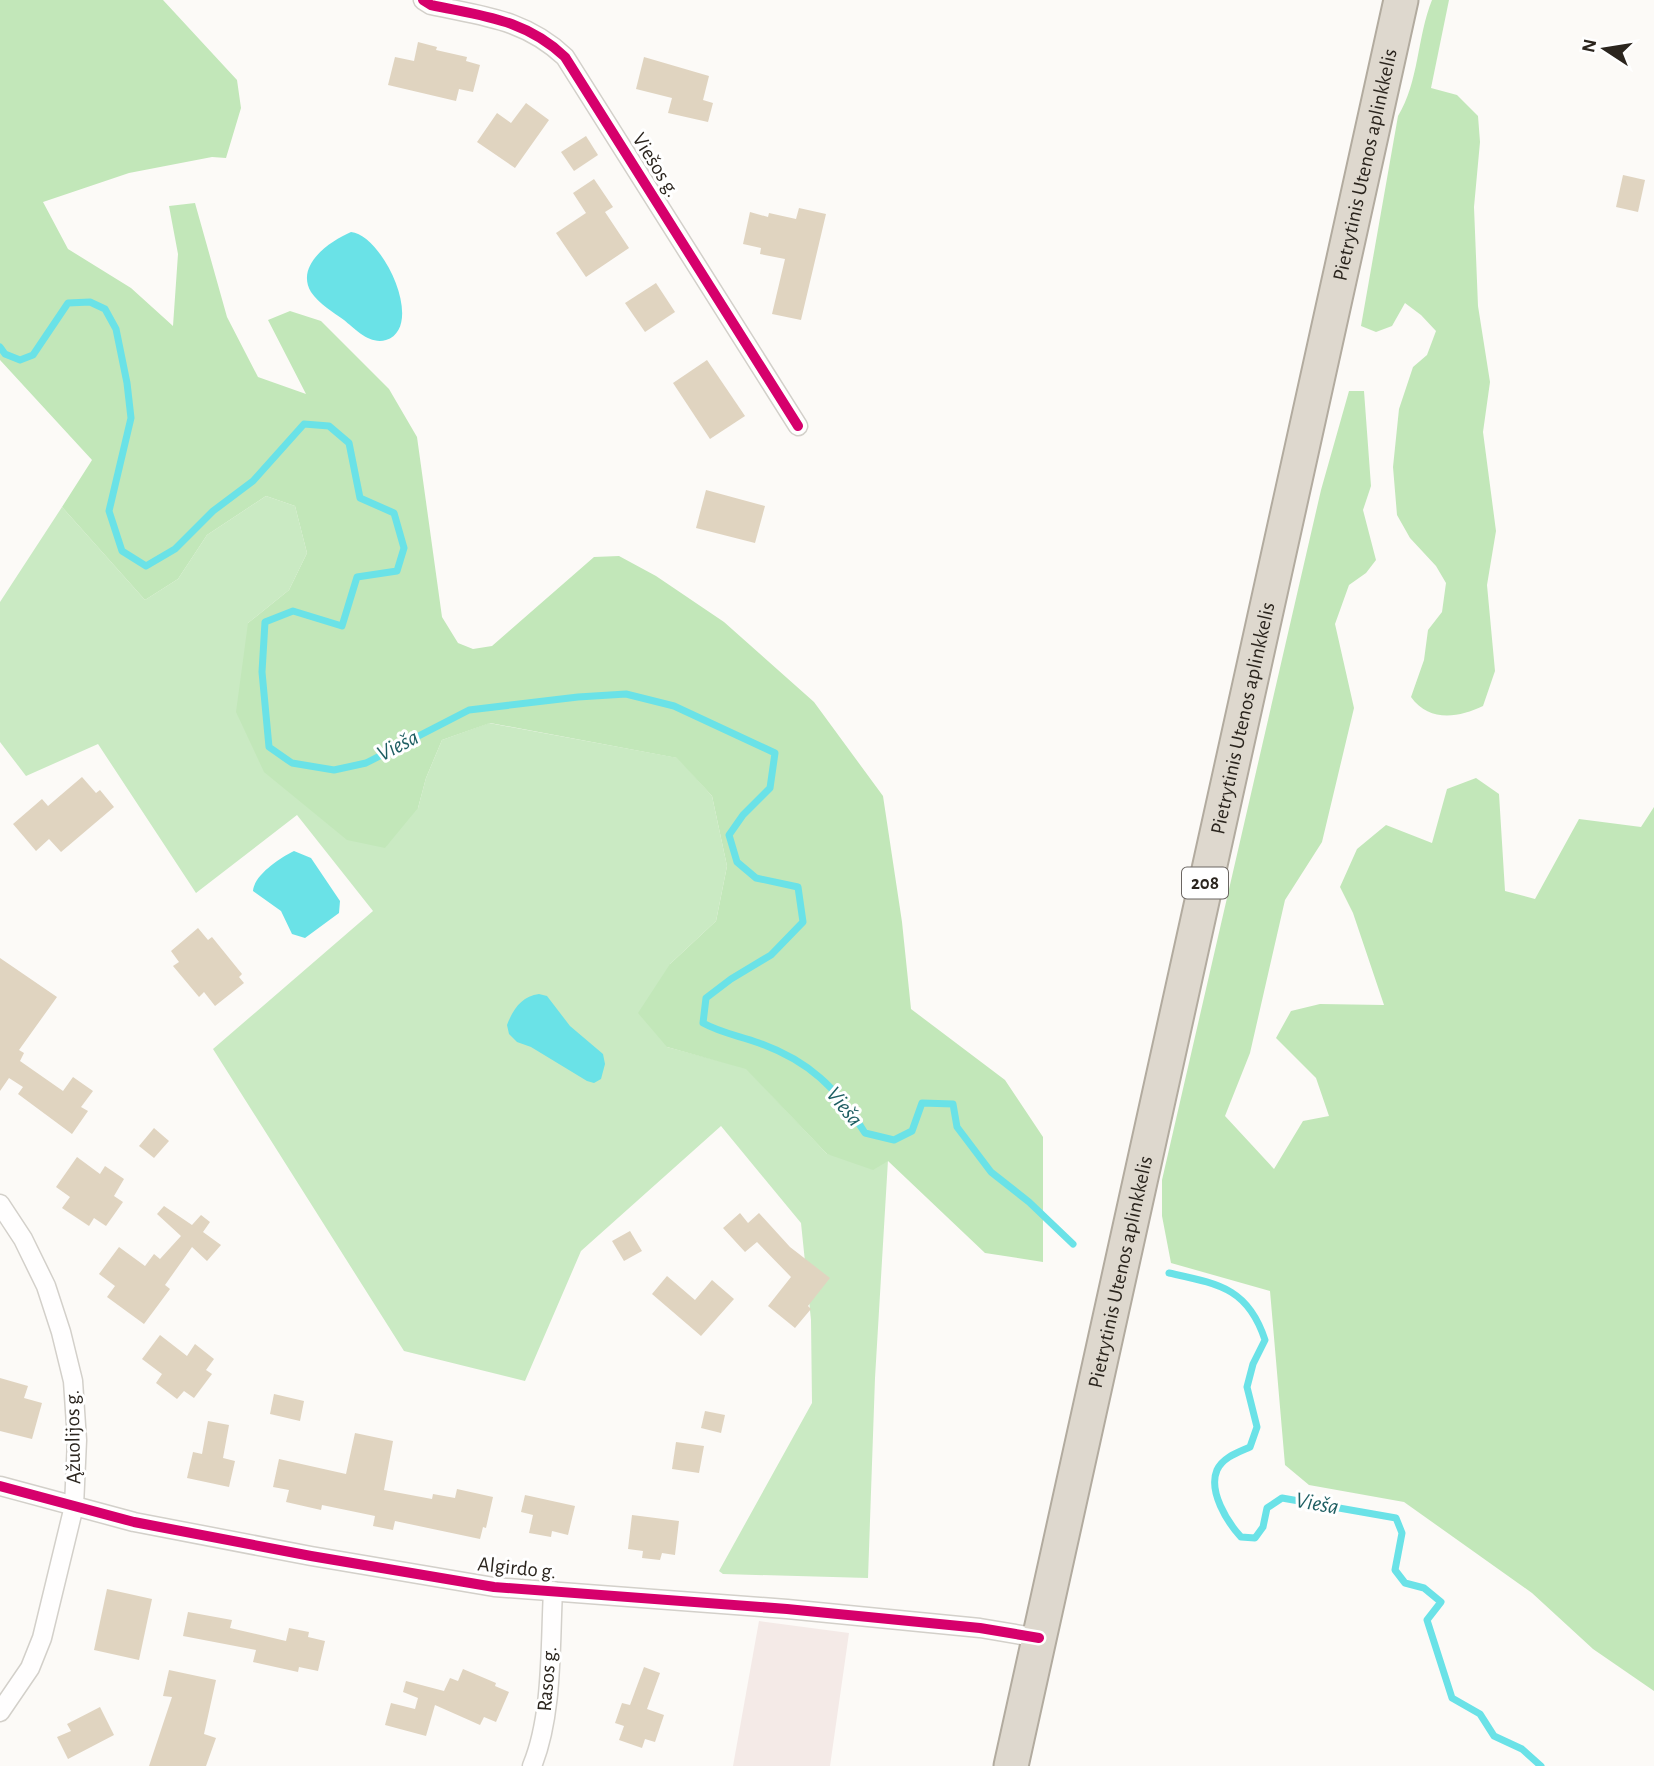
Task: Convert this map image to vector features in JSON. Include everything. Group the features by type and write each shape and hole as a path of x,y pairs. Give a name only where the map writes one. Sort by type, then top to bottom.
{"highway":[{"name":"Pietrytinis Utenos aplinkkelis","path":"1011,1766 1401,0"}],"street":[{"name":"Viešos g.","path":"423,0 431,5 528,29 549,42 565,57 797,426"},
{"name":"Ąžuolijos g.","path":"0,1204 23,1239 46,1286 73,1381 77,1440 74,1506 41,1638 30,1668 0,1712"},
{"name":"Algirdo g.","path":"0,1486 134,1522 494,1587 787,1609 967,1627 1038,1638"},
{"name":"Rasos g.","path":"532,1766 543,1729 547,1698 553,1591"}],"shaded area":[{"path":"759,1621 849,1633 830,1766 733,1766"}],"green space":[{"path":"0,0 163,0 237,80 241,108 226,158 212,157 129,173 43,202 68,249 131,288 173,326 178,254 169,206 195,203 227,317 258,377 306,394 268,320 290,311 321,321 389,389 417,437 442,617 458,643 473,649 492,646 594,557 619,556 656,576 724,622 814,702 883,796 902,922 911,1009 1005,1080 1043,1137 1043,1262 985,1253 888,1161 873,1170 827,1154 746,1069 667,1047 638,1013 670,964 716,921 727,866 712,796 677,758 490,723 442,740 426,778 418,808 385,848 347,840 264,772 236,712 248,623 289,590 307,553 295,506 266,496 207,535 178,579 145,600 62,507 92,460 0,360"},
{"path":"1432,0 1449,0 1431,88 1457,95 1478,116 1480,142 1474,207 1478,306 1490,382 1483,432 1496,531 1487,585 1495,671 1483,706 1454,715 1426,711 1411,697 1424,660 1428,630 1442,612 1446,583 1436,566 1410,538 1397,515 1393,467 1399,409 1413,367 1427,355 1436,331 1405,303 1392,326 1376,332 1361,326 1398,116 1410,89"},
{"path":"1349,391 1364,391 1371,486 1363,510 1376,560 1366,573 1349,585 1335,624 1354,708 1322,842 1285,900 1250,1053 1225,1116 1274,1169 1303,1121 1329,1116 1316,1078 1276,1038 1291,1011 1320,1004 1384,1005 1353,913 1340,887 1357,849 1386,825 1432,843 1447,789 1476,778 1499,794 1505,891 1535,899 1579,819 1641,827 1654,807 1654,1691 1593,1649 1532,1593 1404,1502 1309,1485 1285,1465 1270,1291 1171,1263 1162,1216 1162,1180 1321,490"},
{"path":"266,496 295,506 307,553 289,590 248,623 418,808 426,778 442,740 489,723 678,758 712,796 727,866 716,921 670,964 667,1047 746,1068 827,1154 888,1160 875,1378 868,1578 723,1574 719,1571 812,1403 811,1320 801,1223 721,1126 581,1251 525,1381 404,1351 213,1049 373,911 297,815 196,893 98,744 26,776 0,742 0,602 62,507 145,600 178,579 207,535"}],"water":[{"path":"351,232 363,237 376,248 396,282 402,318 397,332 386,340 374,340 358,332 326,308 311,292 307,282 311,264 317,255"},
{"path":"294,851 311,858 340,901 339,913 305,938 292,934 281,911 253,891 263,873"},
{"path":"539,994 547,996 570,1026 603,1054 605,1064 601,1079 594,1083 587,1081 531,1047 517,1042 509,1034 507,1025 515,1009 523,1000"}],"building":[{"path":"418,42 437,47 436,50 467,57 466,61 480,65 473,92 459,89 456,101 388,85 395,57 414,61"},
{"path":"644,57 709,76 703,100 713,103 708,122 668,113 672,98 636,89"},
{"path":"526,103 549,120 515,168 477,142 497,113 511,123"},
{"path":"586,136 598,155 574,171 561,152"},
{"path":"1623,175 1645,180 1638,212 1616,207"},
{"path":"594,179 613,207 605,212 629,248 586,277 556,233 586,213 573,193"},
{"path":"799,208 826,214 801,320 772,314 785,259 760,254 761,248 743,244 750,212 768,217 769,213 796,219"},
{"path":"656,283 675,312 645,332 625,303"},
{"path":"707,360 745,416 710,439 673,383"},
{"path":"706,490 765,506 755,543 696,528"},
{"path":"82,777 96,793 100,790 114,807 61,852 49,839 36,851 13,824 42,799 48,806"},
{"path":"198,928 208,940 212,937 242,974 239,977 244,983 215,1006 204,992 199,997 173,966 179,962 171,951"},
{"path":"0,958 57,997 19,1050 24,1053 20,1061 63,1091 73,1077 93,1091 81,1107 88,1111 72,1134 18,1094 23,1087 9,1078 0,1091"},
{"path":"154,1128 169,1141 154,1158 139,1146"},
{"path":"77,1157 100,1174 105,1166 124,1179 114,1196 123,1202 106,1226 94,1218 89,1226 62,1208 70,1197 56,1187"},
{"path":"164,1206 192,1225 201,1215 210,1222 203,1232 221,1245 207,1261 192,1247 165,1285 170,1289 144,1324 107,1297 115,1286 99,1274 119,1247 145,1266 154,1254 160,1259 181,1236 157,1214"},
{"path":"740,1213 748,1223 759,1213 790,1247 830,1278 808,1306 811,1309 795,1328 768,1306 791,1277 757,1242 745,1252 723,1228"},
{"path":"630,1231 642,1251 624,1261 612,1241"},
{"path":"667,1276 695,1300 712,1280 734,1299 701,1336 652,1294"},
{"path":"160,1335 187,1356 195,1344 214,1359 206,1370 212,1374 194,1398 184,1391 177,1399 156,1383 162,1374 142,1359"},
{"path":"0,1378 28,1386 24,1398 42,1403 32,1439 0,1431"},
{"path":"274,1394 304,1401 300,1421 270,1414"},
{"path":"705,1411 725,1415 721,1433 701,1428"},
{"path":"208,1421 229,1425 223,1458 235,1461 229,1487 187,1478 193,1452 202,1454"},
{"path":"355,1433 393,1441 384,1490 432,1499 433,1494 455,1498 457,1489 493,1497 486,1528 483,1527 480,1539 395,1521 393,1530 373,1526 375,1516 322,1505 321,1510 286,1502 289,1490 273,1487 279,1459 346,1474"},
{"path":"676,1442 704,1446 699,1473 672,1469"},
{"path":"525,1495 575,1506 568,1535 552,1531 551,1537 529,1533 533,1515 521,1512"},
{"path":"632,1515 679,1521 675,1555 662,1553 660,1560 642,1558 643,1551 628,1549"},
{"path":"107,1589 152,1599 139,1660 94,1650"},
{"path":"188,1612 232,1620 230,1628 286,1641 289,1628 309,1632 308,1637 325,1641 318,1671 299,1667 298,1672 253,1662 256,1650 183,1636"},
{"path":"644,1667 660,1673 647,1709 664,1715 655,1742 645,1739 642,1748 619,1740 624,1726 615,1723 622,1703 630,1705"},
{"path":"463,1669 496,1683 495,1686 509,1692 496,1722 484,1717 480,1725 435,1705 426,1736 385,1725 391,1703 415,1709 418,1698 403,1692 406,1681 444,1691 450,1678 458,1681"},
{"path":"169,1670 216,1680 204,1734 216,1738 206,1766 149,1766 172,1697 163,1696"},
{"path":"100,1707 114,1735 68,1759 57,1737 71,1731 67,1724"}],"waterway":[{"name":"Vieša","path":"0,347 5,354 20,360 33,355 68,303 90,302 105,309 116,329 131,418 109,511 122,551 146,566 175,549 213,511 253,481 304,424 329,426 349,443 360,498 394,513 404,548 397,571 357,577 342,626 293,611 265,622 262,672 269,747 292,763 334,770 366,763 469,710 626,694 674,706 775,753 770,788 743,815 729,835 737,862 756,878 798,887 803,922 771,955 706,998 703,1023 793,1058 832,1089 865,1133 894,1140 912,1131 922,1103 953,1104 957,1127 991,1172 1029,1202 1073,1244"},
{"name":"Vieša","path":"1169,1273 1217,1285 1229,1291 1250,1309 1265,1340 1253,1364 1247,1387 1257,1427 1250,1447 1223,1462 1215,1478 1220,1506 1236,1531 1241,1537 1255,1538 1263,1527 1267,1508 1282,1498 1396,1518 1402,1533 1395,1570 1405,1583 1424,1588 1441,1602 1427,1620 1452,1698 1480,1714 1494,1736 1522,1749 1541,1766"}],"cycle path":[{"path":"423,0 431,5 485,16 518,27 550,44 565,57 798,426"},
{"path":"0,1486 134,1522 494,1587 787,1609 980,1628 1039,1638"}]}
